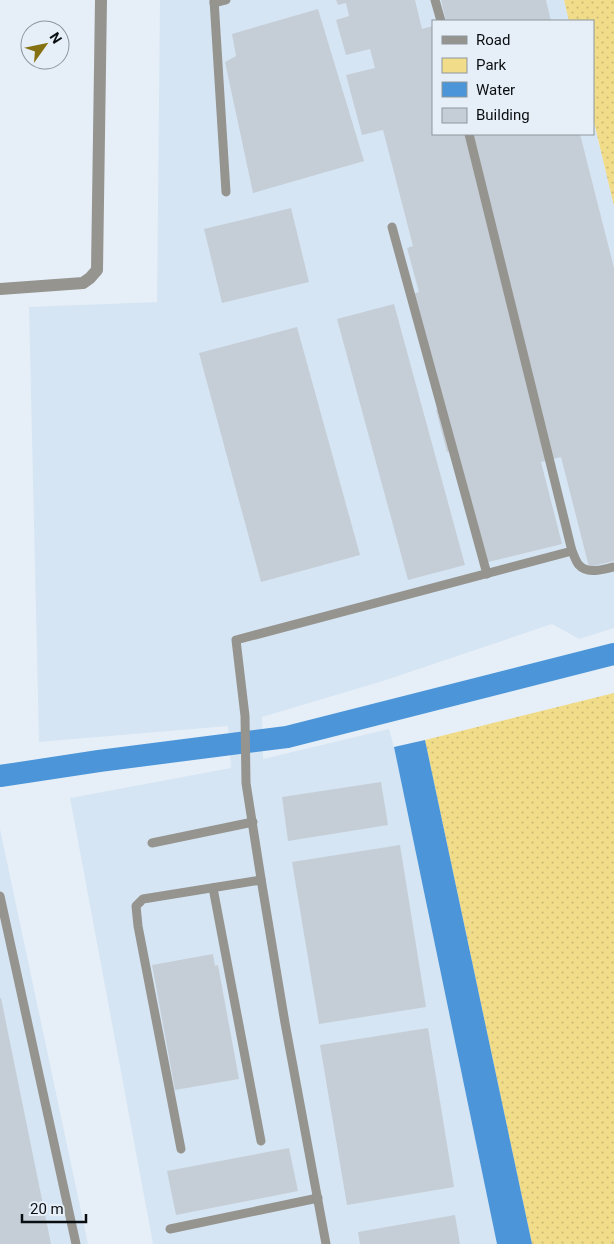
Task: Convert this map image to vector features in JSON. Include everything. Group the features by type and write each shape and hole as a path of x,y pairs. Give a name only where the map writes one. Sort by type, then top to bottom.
{"street":[{"path":"0,289 83,283 97,270 101,0"}],"lane":[{"path":"226,0 214,1 226,192"},
{"path":"436,0 441,20"},
{"path":"469,135 572,551 579,565 587,570 598,571 614,566"},
{"path":"392,227 487,574"},
{"path":"326,1244 284,1013 246,783 245,716 236,640 572,551"},
{"path":"152,843 253,822"},
{"path":"181,1149 138,926 136,906 143,899 261,880"},
{"path":"213,888 261,1141"},
{"path":"0,896 76,1244"},
{"path":"170,1229 318,1198"}],"shaded area":[{"path":"160,0 564,0 569,20 432,20 432,135 594,135 594,122 614,206 614,628 579,639 552,624 383,681 262,717 263,759 389,729 497,1244 153,1244 70,798 231,768 228,726 39,742 29,307 157,302"},
{"path":"0,829 88,1244 0,1244"}],"green space":[{"path":"564,0 614,0 614,206 594,122 594,20 569,20"},
{"path":"614,693 614,1244 532,1244 425,740"}],"water":[{"path":"425,740 532,1244 497,1244 394,747"}],"building":[{"path":"336,0 415,0 422,29 432,26 432,135 580,135 614,268 614,561 589,567 561,457 541,462 562,544 484,563 456,450 447,452 436,410 443,408 413,294 419,292 407,248 413,246 383,130 362,135 346,75 375,68 370,49 346,55 336,20 349,16 346,3 338,5"},
{"path":"441,0 546,0 551,20 446,20"},
{"path":"318,9 364,161 253,193 225,62 236,56 232,34"},
{"path":"291,208 309,282 222,303 204,229"},
{"path":"394,304 465,565 408,580 337,319"},
{"path":"297,327 360,555 261,582 199,353"},
{"path":"381,782 388,825 288,841 282,797"},
{"path":"400,845 426,1007 319,1024 292,862"},
{"path":"213,954 215,966 218,965 239,1079 175,1090 152,965"},
{"path":"1,998 51,1244 0,1244"},
{"path":"428,1028 454,1187 347,1205 320,1045"},
{"path":"289,1148 298,1191 176,1215 167,1171"},
{"path":"455,1215 460,1244 360,1244 358,1232"}],"waterway":[{"path":"0,776 99,761 287,737 614,654"}]}
